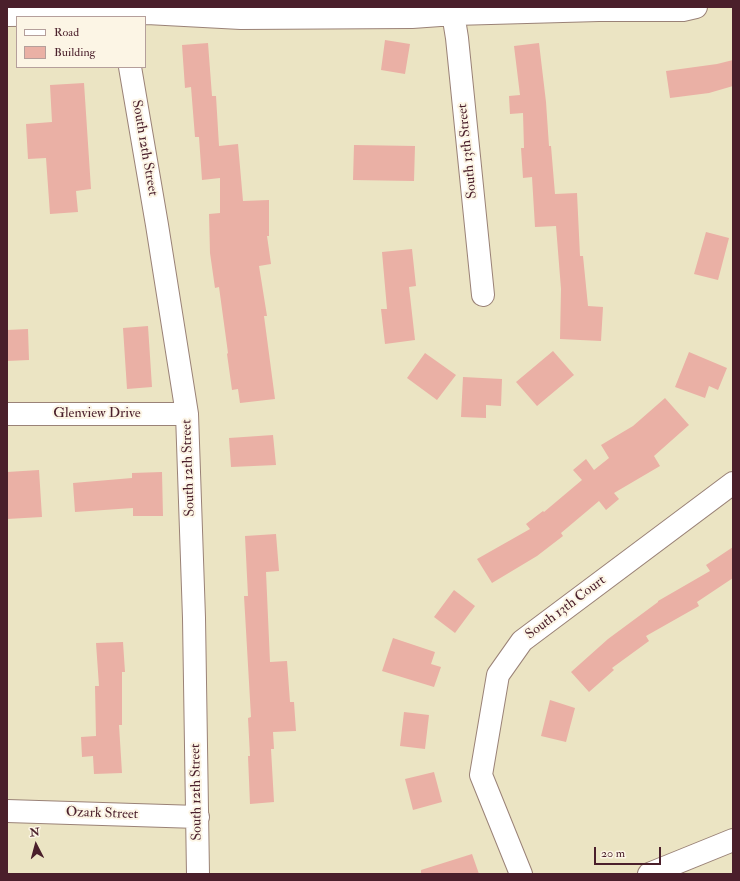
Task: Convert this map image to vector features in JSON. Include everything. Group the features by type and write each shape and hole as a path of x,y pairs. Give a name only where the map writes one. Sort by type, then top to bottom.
{"street":[{"path":"7,15 147,13 249,18 412,17 453,10 683,10 696,7"},
{"name":"South 13th Street","path":"453,10 483,295"},
{"name":"South 12th Street","path":"130,68 187,414 194,610 198,874"},
{"name":"Glenview Drive","path":"7,414 187,414"},
{"name":"South 13th Court","path":"521,874 481,775 498,675 522,641 733,483"},
{"name":"Ozark Street","path":"7,811 198,817"},
{"path":"649,874 733,840"}],"building":[{"path":"385,40 410,44 405,74 381,70"},
{"path":"208,43 212,96 216,96 219,146 238,144 243,201 269,200 269,236 267,236 271,264 259,266 267,316 264,316 275,399 240,403 238,389 232,390 219,287 215,288 210,253 209,214 220,213 220,178 202,180 199,137 195,137 191,87 185,88 182,45"},
{"path":"539,43 555,194 577,193 580,256 583,256 588,306 603,307 601,341 560,339 561,289 556,226 535,227 532,177 523,178 521,148 524,148 523,113 510,114 509,96 520,95 514,46"},
{"path":"733,60 733,86 709,93 670,98 666,71 717,64"},
{"path":"84,83 91,189 76,191 78,212 50,214 46,158 28,159 26,124 52,122 50,85"},
{"path":"354,145 415,146 414,181 353,180"},
{"path":"706,232 729,238 718,280 694,274"},
{"path":"412,249 416,286 409,287 415,340 385,344 381,309 387,309 382,252"},
{"path":"148,326 152,387 127,389 123,328"},
{"path":"28,329 29,360 7,361 7,330"},
{"path":"553,351 574,375 537,406 516,382"},
{"path":"689,352 727,368 718,390 709,386 705,398 675,387"},
{"path":"425,353 456,375 437,400 407,378"},
{"path":"463,377 502,379 501,406 486,405 486,418 461,417"},
{"path":"665,398 689,425 654,456 660,466 614,493 619,499 606,510 599,501 561,533 563,536 537,556 492,583 477,559 530,529 526,524 543,511 544,512 582,480 573,470 586,459 594,470 609,458 601,445 633,426"},
{"path":"273,435 276,465 231,467 229,438"},
{"path":"39,470 42,517 7,519 7,472"},
{"path":"162,472 163,516 133,516 133,508 75,512 73,483 132,478 132,473"},
{"path":"276,534 279,571 266,572 270,662 287,661 290,702 294,702 296,731 273,732 274,749 271,749 274,802 250,804 248,718 251,717 244,596 248,596 245,536"},
{"path":"733,547 733,578 697,602 699,606 646,636 649,641 612,668 614,670 589,692 571,672 608,639 658,601 710,571 706,565"},
{"path":"454,590 475,606 455,633 434,617"},
{"path":"393,638 435,652 431,664 441,667 434,687 382,671"},
{"path":"123,642 125,672 122,672 122,725 119,725 122,773 94,774 93,756 82,757 81,737 96,736 95,686 99,686 96,643"},
{"path":"550,700 575,708 566,742 541,736"},
{"path":"404,712 429,715 425,749 400,746"},
{"path":"434,772 442,802 413,810 405,779"},
{"path":"472,854 479,874 421,874 421,870"}]}
